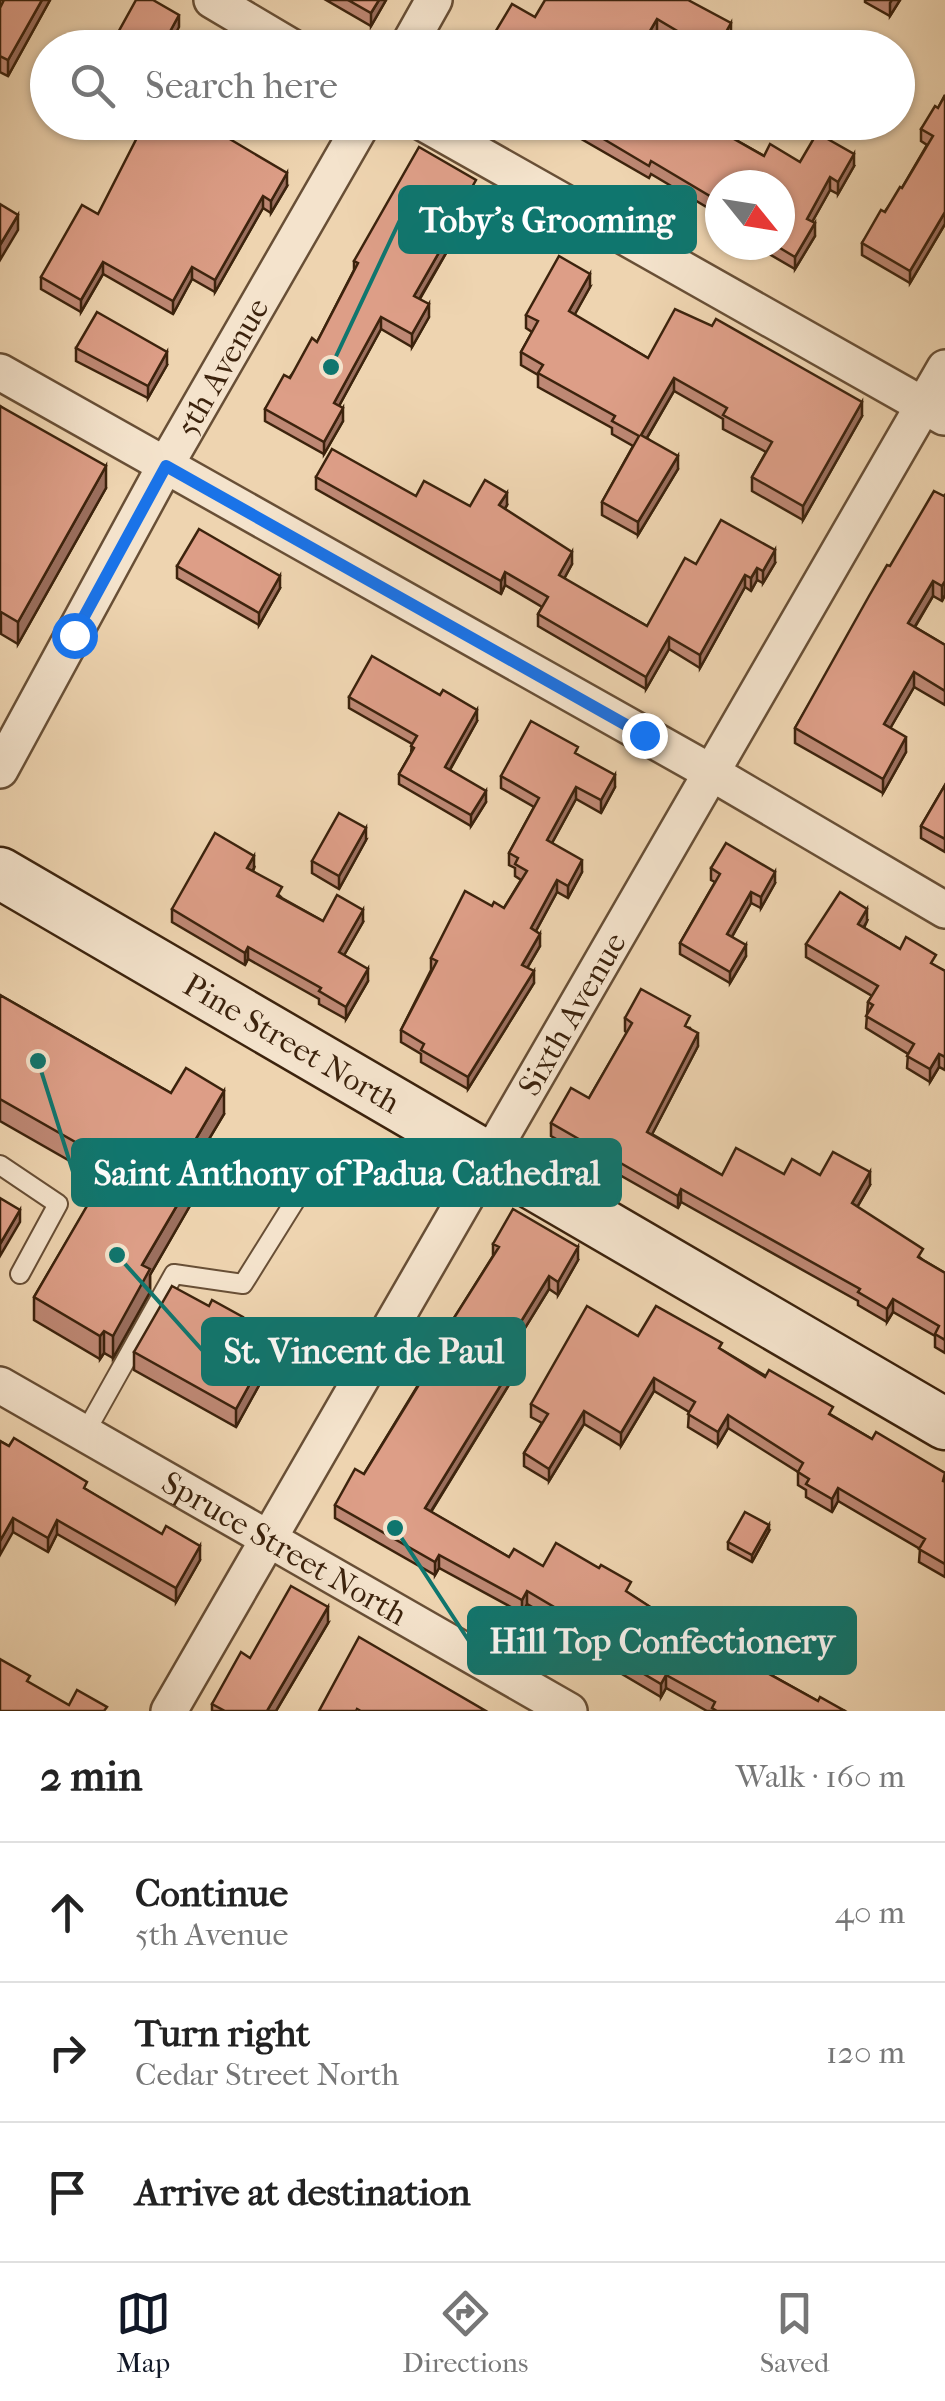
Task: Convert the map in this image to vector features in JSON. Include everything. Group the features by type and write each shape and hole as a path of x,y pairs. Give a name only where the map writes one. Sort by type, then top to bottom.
{"street":[{"path":"212,0 263,30"},
{"path":"416,30 434,0"},
{"name":"5th Avenue","path":"0,770 166,466 353,140"},
{"path":"454,140 935,411"},
{"name":"Sixth Avenue","path":"169,1711 712,774 935,411 945,368"},
{"path":"0,372 945,910"},
{"name":"Pine Street North","path":"0,873 945,1424"},
{"name":"Spruce Street North","path":"0,1384 569,1711"}],"lane":[{"path":"0,1165 58,1204 20,1274"},
{"path":"84,1433 174,1274 243,1284 303,1188"}],"building":[{"path":"4,0 42,0 8,60 0,56 0,8"},
{"path":"136,0 153,0 179,15 171,30 119,30"},
{"path":"348,0 379,0 371,13"},
{"path":"545,0 688,0 731,23 727,30 676,30 657,19 651,30 496,30 512,4 535,17"},
{"path":"945,95 945,212 910,271 862,243 933,136 921,129"},
{"path":"136,140 231,140 287,173 271,201 263,196 215,280 192,267 173,301 103,262 81,300 41,277 82,205 98,214"},
{"path":"605,140 736,140 764,156 770,144 800,162 813,140 829,140 854,154 838,182 830,177 807,219 815,223 795,257 795,170 705,170 705,193 651,161 649,166"},
{"path":"419,147 476,180 471,189 494,202 477,232 457,221 414,296 429,304 412,334 381,317 334,403 343,408 324,442 265,409 284,375 290,378 312,338 317,342 358,263 354,261"},
{"path":"0,204 18,215 0,245"},
{"path":"559,256 590,274 569,311 648,358 675,309 712,326 716,319 862,402 803,506 752,477 772,442 723,415 727,408 674,378 641,435 678,456 638,522 602,502 639,436 612,421 615,416 538,373 543,365 521,352 538,321 526,315"},
{"path":"97,312 167,352 148,386 76,348"},
{"path":"0,406 106,466 18,622 0,613"},
{"path":"332,449 416,496 424,481 470,506 485,480 507,493 499,505 572,552 559,575 647,626 685,558 696,564 721,520 775,550 763,571 757,568 751,578 745,575 700,655 669,637 646,677 538,614 548,597 505,572 501,581 316,477"},
{"path":"934,491 945,495 945,581 942,586 933,581 908,623 945,645 945,691 914,672 884,724 906,737 883,779 795,728 887,565 890,566"},
{"path":"199,529 280,576 259,613 177,566"},
{"path":"372,656 440,695 443,690 477,710 445,767 486,791 471,815 399,774 417,736 349,697"},
{"path":"531,721 578,747 575,753 615,775 601,800 576,787 547,840 582,860 568,886 557,880 531,928 540,934 522,965 534,971 468,1077 421,1050 424,1044 401,1030 437,961 431,958 465,891 504,908 527,871 515,864 518,858 509,853 539,798 501,776"},
{"path":"945,785 945,839 921,826"},
{"path":"339,813 366,828 339,876 312,861"},
{"path":"215,833 254,856 247,868 282,887 277,896 323,921 337,895 363,910 339,952 368,969 346,1007 319,991 321,988 248,947 245,953 172,909"},
{"path":"726,843 775,872 761,897 751,892 727,934 746,945 730,972 680,943 720,874 711,868"},
{"path":"840,892 867,909 858,924 900,949 906,937 936,955 931,963 945,971 945,1057 939,1054 930,1069 907,1056 914,1044 866,1016 873,1005 868,1002 878,986 806,944"},
{"path":"641,989 690,1016 685,1026 698,1033 647,1132 722,1175 736,1148 784,1174 792,1159 820,1175 833,1152 870,1172 852,1203 923,1249 918,1257 945,1273 945,1340 935,1334 939,1326 893,1299 887,1309 858,1292 860,1289 681,1189 678,1196 551,1123 571,1088 589,1098 632,1023 625,1018"},
{"path":"0,995 171,1093 186,1068 224,1091 184,1159 199,1168 142,1265 150,1269 113,1336 104,1331 100,1336 34,1297 112,1163 0,1099"},
{"path":"0,1198 20,1210 0,1244"},
{"path":"513,1209 578,1247 558,1282 549,1276 496,1362 510,1370 425,1508 509,1557 514,1549 543,1566 556,1543 631,1582 626,1591 661,1614 818,1701 820,1697 845,1711 717,1711 712,1708 715,1702 666,1675 661,1684 571,1631 566,1625 571,1617 527,1591 522,1600 439,1555 435,1562 335,1505 355,1469 364,1474 431,1365 457,1320 454,1318 499,1247 493,1244"},
{"path":"172,1286 209,1306 212,1300 243,1317 240,1324 273,1342 236,1409 134,1352"},
{"path":"587,1306 638,1336 656,1306 722,1343 719,1348 765,1377 769,1370 833,1407 829,1414 872,1439 876,1432 945,1473 945,1564 919,1549 925,1539 838,1488 832,1499 806,1484 809,1479 798,1472 803,1463 728,1415 718,1432 688,1414 695,1402 654,1378 621,1433 584,1411 549,1469 524,1453 548,1414 531,1404"},
{"path":"14,1438 87,1482 84,1488 162,1534 166,1526 200,1546 176,1588 57,1520 48,1538 13,1518 0,1541 0,1441 9,1446"},
{"path":"745,1512 769,1525 752,1555 728,1542"},
{"path":"291,1586 328,1607 267,1711 225,1711 212,1704 241,1652 250,1658"},
{"path":"359,1637 486,1711 319,1711"},
{"path":"0,1659 30,1676 27,1681 69,1705 77,1690 107,1707 104,1711 0,1711"}],"place":[{"name":"Toby's Grooming","path":"331,367"},
{"name":"Saint Anthony of Padua Cathedral","path":"38,1061"},
{"name":"St. Vincent de Paul","path":"117,1255"},
{"name":"Hill Top Confectionery","path":"395,1528"}],"route":[{"path":"74,635 166,466 644,735"}]}
